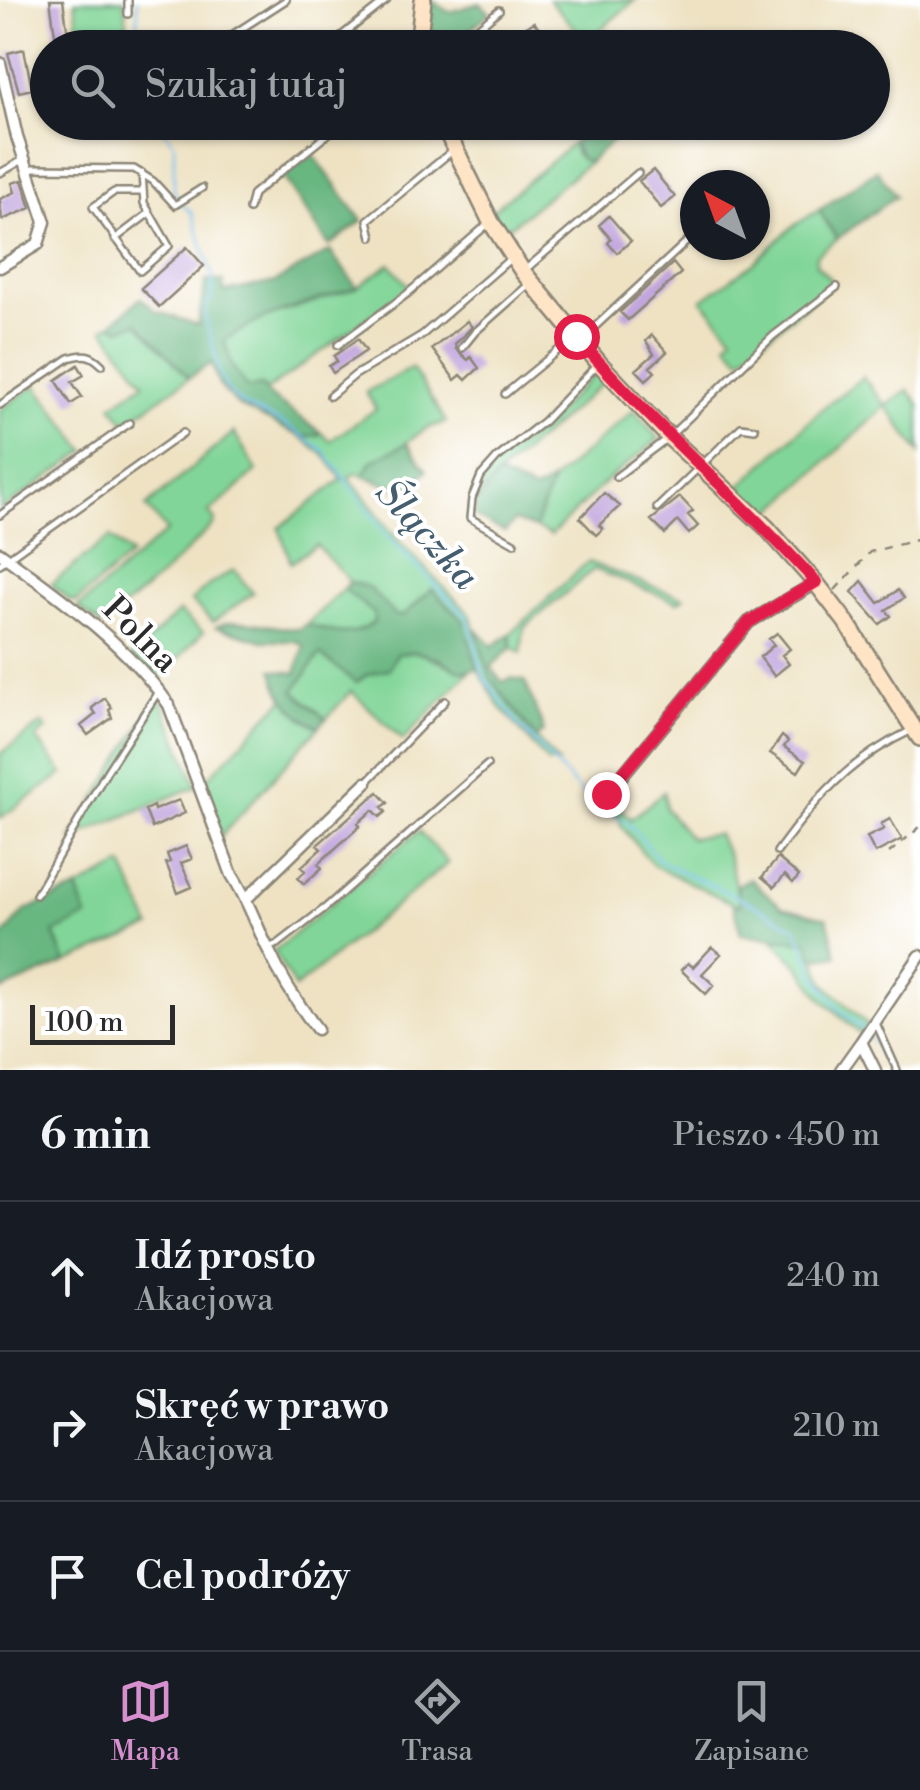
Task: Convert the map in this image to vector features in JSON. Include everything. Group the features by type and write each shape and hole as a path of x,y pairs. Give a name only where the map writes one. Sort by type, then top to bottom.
{"street":[{"path":"420,30 423,0"},
{"path":"0,63 45,222 42,237 32,250 0,267"},
{"path":"452,140 490,222 513,258 578,338 669,437 766,527 816,582 918,731"},
{"name":"Polna","path":"2,558 71,606 170,705 232,874 293,997 317,1028"},
{"path":"600,802 749,622 816,582"},
{"path":"247,898 366,782"},
{"path":"841,1070 920,956"},
{"path":"861,1042 875,1070"}],"lane":[{"path":"128,0 128,14"},
{"path":"240,30 286,0"},
{"path":"348,30 386,0"},
{"path":"476,30 500,10"},
{"path":"249,209 253,194 320,140"},
{"path":"372,238 368,220 456,148"},
{"path":"0,173 26,164 134,169 175,205 202,188"},
{"path":"142,173 148,214 169,246 140,271 92,207 114,192 142,192"},
{"path":"462,348 586,214 638,173"},
{"path":"114,239 148,214"},
{"path":"338,345 406,294 490,222"},
{"path":"505,394 578,338 680,247"},
{"path":"330,396 355,374 422,335 513,258"},
{"path":"616,477 669,437 758,349 838,287"},
{"path":"0,405 69,358 80,354 92,356 102,366"},
{"path":"514,543 470,518 472,498 481,476 497,458 544,421 600,363"},
{"path":"0,515 130,423"},
{"path":"657,508 740,427 755,429"},
{"path":"2,558 182,432"},
{"path":"36,895 159,690"},
{"path":"366,782 445,701"},
{"path":"777,852 816,798 834,782 892,740 918,731"},
{"path":"267,948 325,908 487,765"},
{"path":"876,1023 897,1070"}],"path":[{"path":"828,597 870,552 920,539"},
{"path":"889,852 920,827"}],"green space":[{"path":"75,0 124,0 128,30 78,30"},
{"path":"431,0 449,12 480,3 490,13 469,30 430,30"},
{"path":"549,0 635,0 600,30 577,30"},
{"path":"613,140 589,162 580,159 573,143"},
{"path":"573,143 575,153 589,162 503,232 492,211"},
{"path":"313,154 362,221 329,246 282,175"},
{"path":"877,170 896,196 837,239 819,210"},
{"path":"819,210 837,239 816,255 816,264 834,283 741,358 727,343 733,336 702,300 757,260 770,260 770,248 792,227"},
{"path":"330,251 357,287 264,318 224,340 232,366 247,388 262,386 319,431 318,435 301,437 239,406 220,386 211,363 189,378 138,323 120,329 111,324 141,298 156,311 198,325 206,281 223,281 224,292 275,282"},
{"path":"390,264 410,288 266,391 262,386 248,389 232,366 224,340 264,318 357,287"},
{"path":"138,323 189,378 125,423 112,405 145,383 104,329 111,324 120,329"},
{"path":"412,368 446,422 427,428 390,454 372,461 363,476 357,473 349,477 396,538 470,614 490,678 558,763 548,763 498,704 478,669 463,620 432,589 403,616 395,616 368,587 350,582 316,545 291,563 279,528 342,479 326,457 301,437 318,435 319,431 330,441 376,409 366,392"},
{"path":"598,370 606,380 498,475 475,504 488,471 546,423"},
{"path":"863,377 886,406 764,519 735,491 823,408"},
{"path":"36,385 86,451 0,511 0,410"},
{"path":"908,390 920,405 920,453 886,406"},
{"path":"634,410 659,439 605,482 551,535 535,528 552,481"},
{"path":"234,432 257,471 209,513 214,524 105,623 101,625 78,608 167,531 146,507"},
{"path":"407,443 427,471 416,480 419,488 415,495 363,476 372,461"},
{"path":"498,475 534,491 552,481 535,528 514,521 505,532 475,517 475,504"},
{"path":"110,537 131,555 76,602 70,601 51,584"},
{"path":"588,562 684,598 677,602 594,569 524,628 521,653 512,647 510,634"},
{"path":"234,570 253,593 213,622 191,601"},
{"path":"350,582 368,587 395,615 403,616 432,589 463,620 478,669 460,671 440,659 416,652 397,654 389,669 367,675 356,683 320,654 294,691 326,719 319,727 289,704 273,670 296,673 304,646 296,641 263,641 216,627 245,622 290,629 306,624 341,633 358,631 374,622 374,613 343,589"},
{"path":"343,589 374,613 374,622 350,633 307,624"},
{"path":"179,612 203,632 161,677 153,679 131,657"},
{"path":"475,627 493,646 510,634 512,647 491,667 502,682 513,678 525,681 544,731 536,738 490,678"},
{"path":"416,652 469,672 403,740 351,691 326,719 294,691 320,654 343,670 369,673 388,669 397,654"},
{"path":"286,697 304,720 319,727 221,836 203,783"},
{"path":"162,701 197,786 72,838 155,702"},
{"path":"42,724 47,729 36,738 63,774 0,818 0,754"},
{"path":"664,792 666,809 690,838 718,834 729,858 740,907 653,865 622,827 611,797 631,819"},
{"path":"419,831 448,863 295,988 274,951"},
{"path":"123,865 151,927 66,963 54,932 87,917 77,889"},
{"path":"750,879 782,907 827,918 837,956 813,958 808,942 741,934 733,905 740,906 737,885"},
{"path":"77,889 87,917 54,933 66,963 0,991 0,940 26,910"},
{"path":"784,937 809,942 824,983 868,1025 860,1034 821,998 800,967 774,940"}],"building":[{"path":"50,0 63,0 67,30 54,30"},
{"path":"534,22 540,30 522,30"},
{"path":"24,49 30,89 19,92 8,53"},
{"path":"653,170 675,197 661,208 639,181"},
{"path":"22,180 31,208 2,220 0,199 15,192 12,183"},
{"path":"609,216 631,241 617,253 599,225"},
{"path":"187,247 204,266 159,307 141,288"},
{"path":"673,263 681,273 628,320 620,312"},
{"path":"467,321 472,327 455,344 456,349 468,360 471,357 479,368 466,380 461,375 455,380 432,349"},
{"path":"652,335 667,352 650,367 655,372 646,380 636,370 654,354 646,341"},
{"path":"358,339 366,351 333,373 329,366 337,361 334,356"},
{"path":"78,365 84,375 72,382 82,397 71,404 56,380"},
{"path":"604,493 620,506 599,525 603,529 596,535 580,518"},
{"path":"680,497 693,511 688,515 698,526 689,534 678,521 665,534 651,520"},
{"path":"862,581 879,603 898,590 904,598 886,610 891,616 880,624 852,592"},
{"path":"777,633 790,649 782,655 789,664 774,676 760,657 774,645 769,639"},
{"path":"105,698 112,708 112,718 88,735 81,726 96,714 92,708"},
{"path":"782,736 788,741 784,747 805,761 798,772 770,753"},
{"path":"378,792 388,803 382,807 386,812 380,817 373,810 358,823 360,826 318,864 322,868 304,884 298,878 305,871 301,867 321,849 317,845"},
{"path":"179,800 185,813 152,828 145,810"},
{"path":"890,819 902,839 875,853 867,837 884,829 881,824"},
{"path":"186,846 192,859 181,863 192,887 178,893 166,863 170,862 167,854"},
{"path":"778,858 799,876 793,883 785,875 774,887 762,877"},
{"path":"712,947 721,954 702,974 714,985 706,994 681,970 688,963 693,967"}],"waterway":[{"name":"Ślączka","path":"137,0 138,30"},
{"name":"Ślączka","path":"172,140 174,190 179,200"},
{"name":"Ślączka","path":"182,204 192,213 213,277 211,297 204,312 221,378 230,394 323,450 388,537 468,618 484,677 516,722 591,803 628,823 661,862 797,929 814,973 837,1007 863,1029"},
{"name":"Ślączka","path":"871,1037 889,1070"}],"route":[{"path":"576,336 669,437 766,527 816,582 749,622 606,794"}]}
